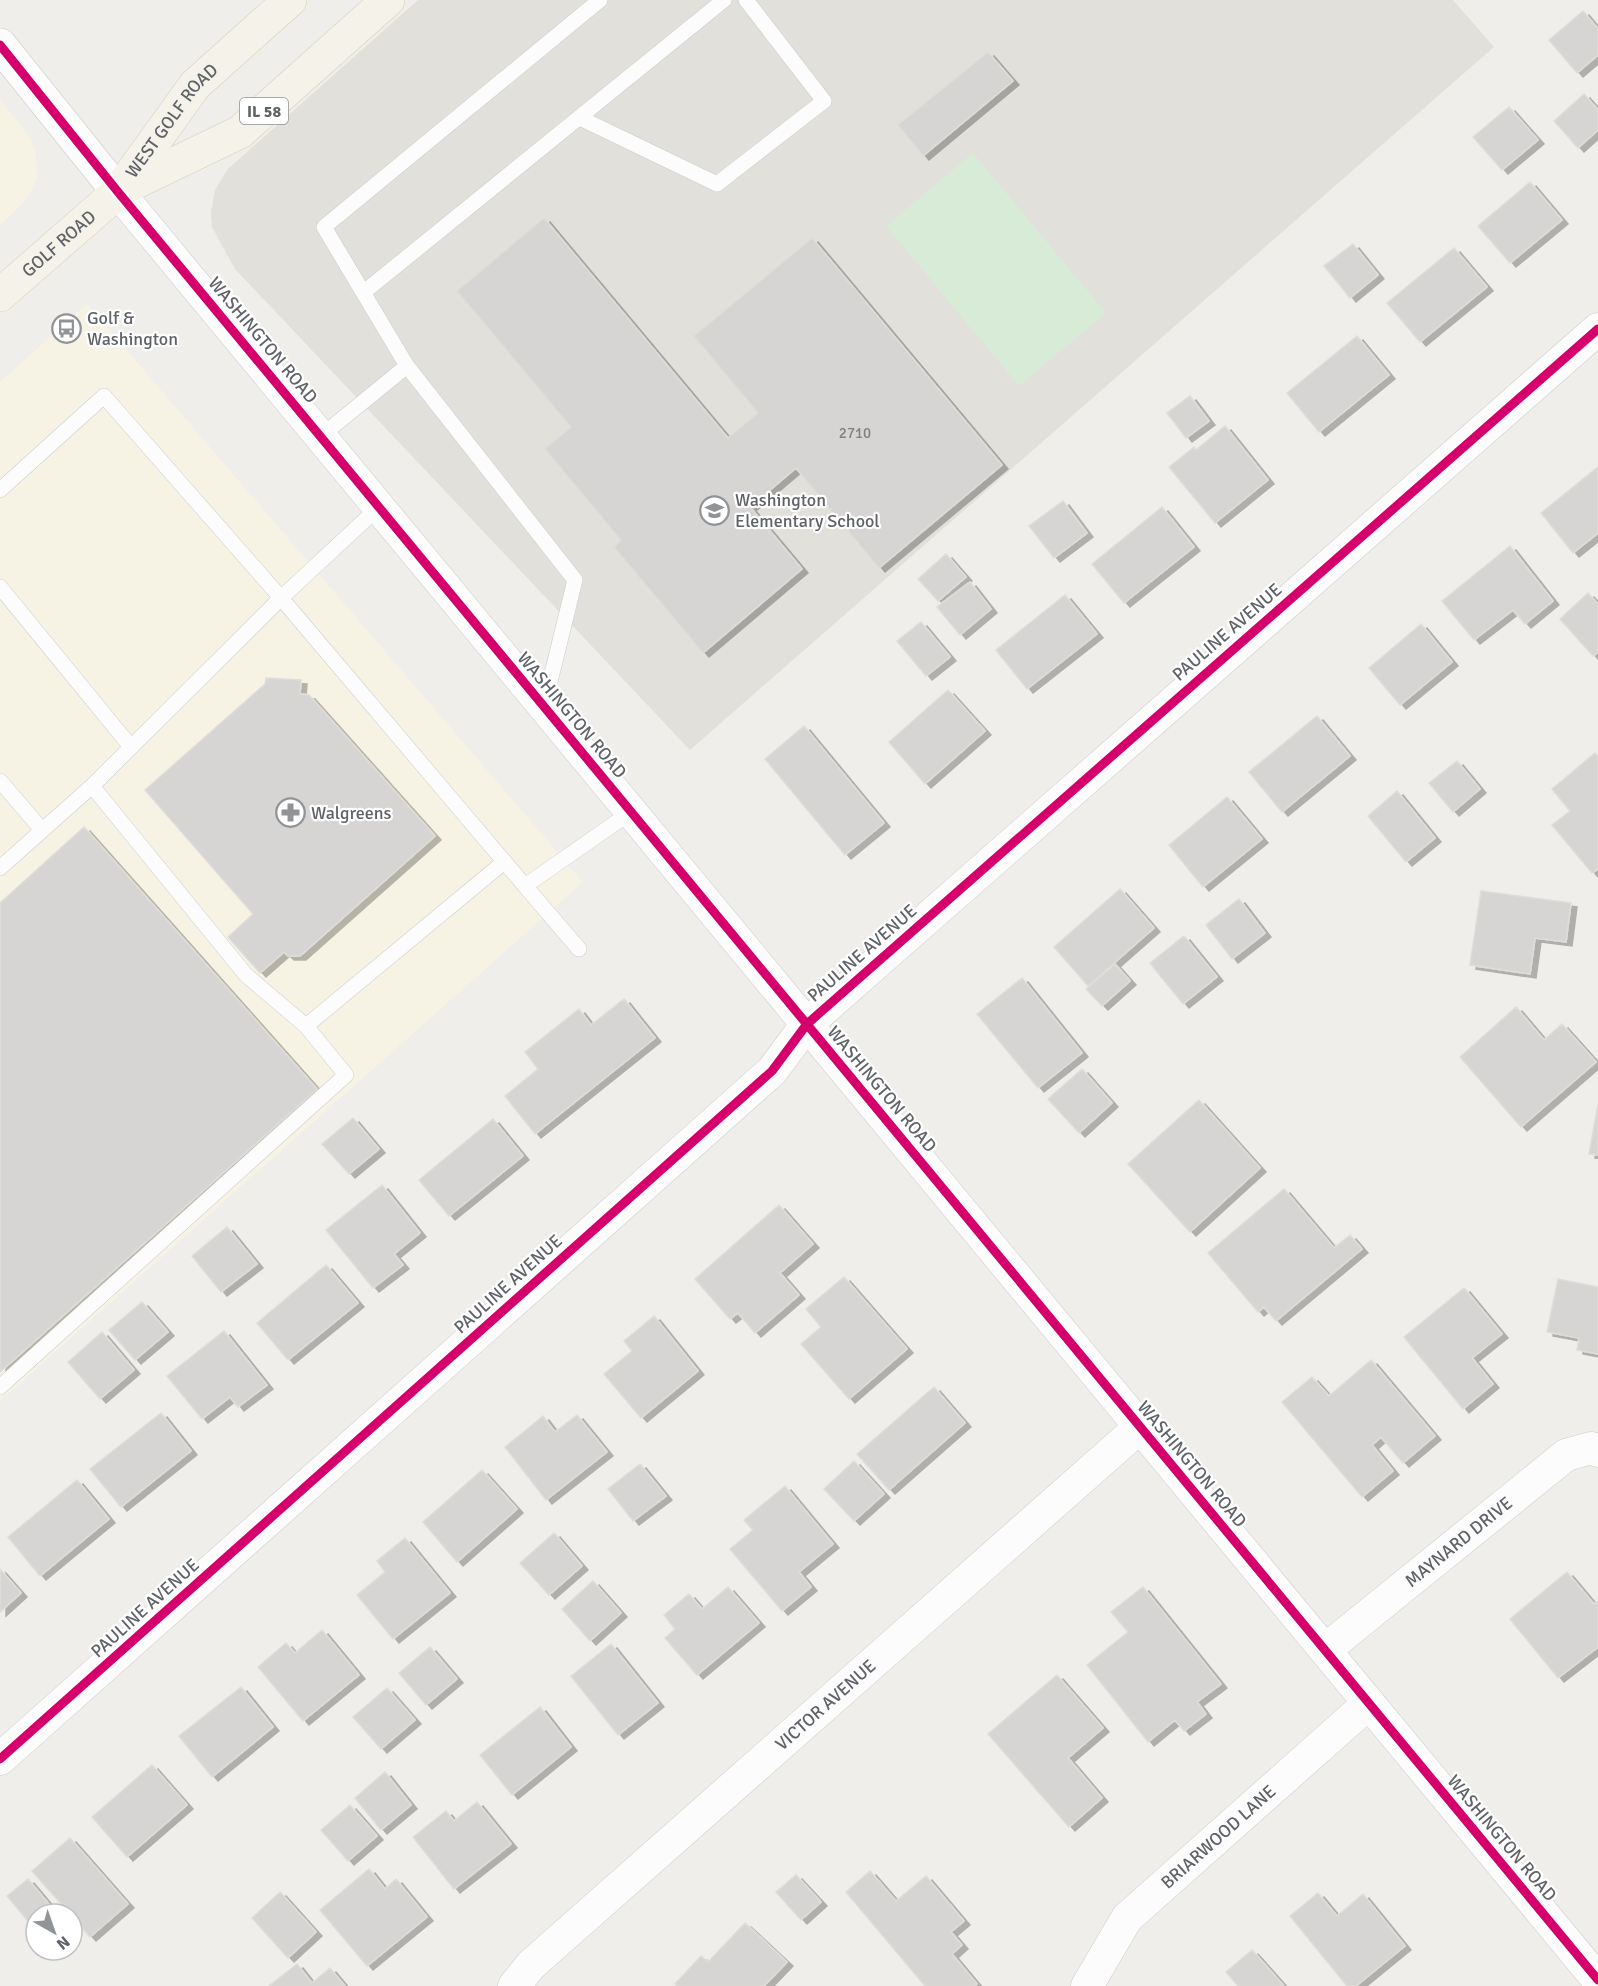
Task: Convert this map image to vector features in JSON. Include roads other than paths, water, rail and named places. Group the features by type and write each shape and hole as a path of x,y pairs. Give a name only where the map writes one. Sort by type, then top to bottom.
{"main road":[{"name":"WEST GOLF ROAD","path":"118,192 195,85 290,0"},
{"name":"WEST GOLF ROAD","path":"118,192 240,132 388,0"},
{"name":"GOLF ROAD","path":"7,284 118,192"}],"street":[{"path":"0,45 118,192"},
{"name":"WASHINGTON ROAD","path":"118,192 1598,1980"},
{"name":"PAULINE AVENUE","path":"0,1759 772,1071 807,1023 1598,329"},
{"name":"VICTOR AVENUE","path":"513,1986 531,1965 1140,1427"},
{"name":"MAYNARD DRIVE","path":"1325,1650 1566,1455 1591,1448 1598,1451"},
{"name":"BRIARWOOD LANE","path":"1088,1986 1127,1918 1369,1703"}],"lane":[{"path":"544,706 575,580 407,366 324,227 600,0"},
{"path":"364,292 724,0"},
{"path":"580,118 717,184 824,101 746,0"},
{"path":"321,436 407,366"},
{"path":"0,490 104,396 280,598 579,949"},
{"path":"0,868 92,786 280,598 379,507"},
{"path":"0,587 131,747"},
{"path":"0,781 42,830"},
{"path":"0,1387 346,1075 306,1026 246,975 92,786"},
{"path":"525,886 631,812"},
{"path":"306,1026 504,862"}],"place":[{"name":"Golf & Washington","path":"66,328"},
{"name":"Washington Elementary School","path":"714,510"},
{"name":"Walgreens","path":"290,813"}]}
